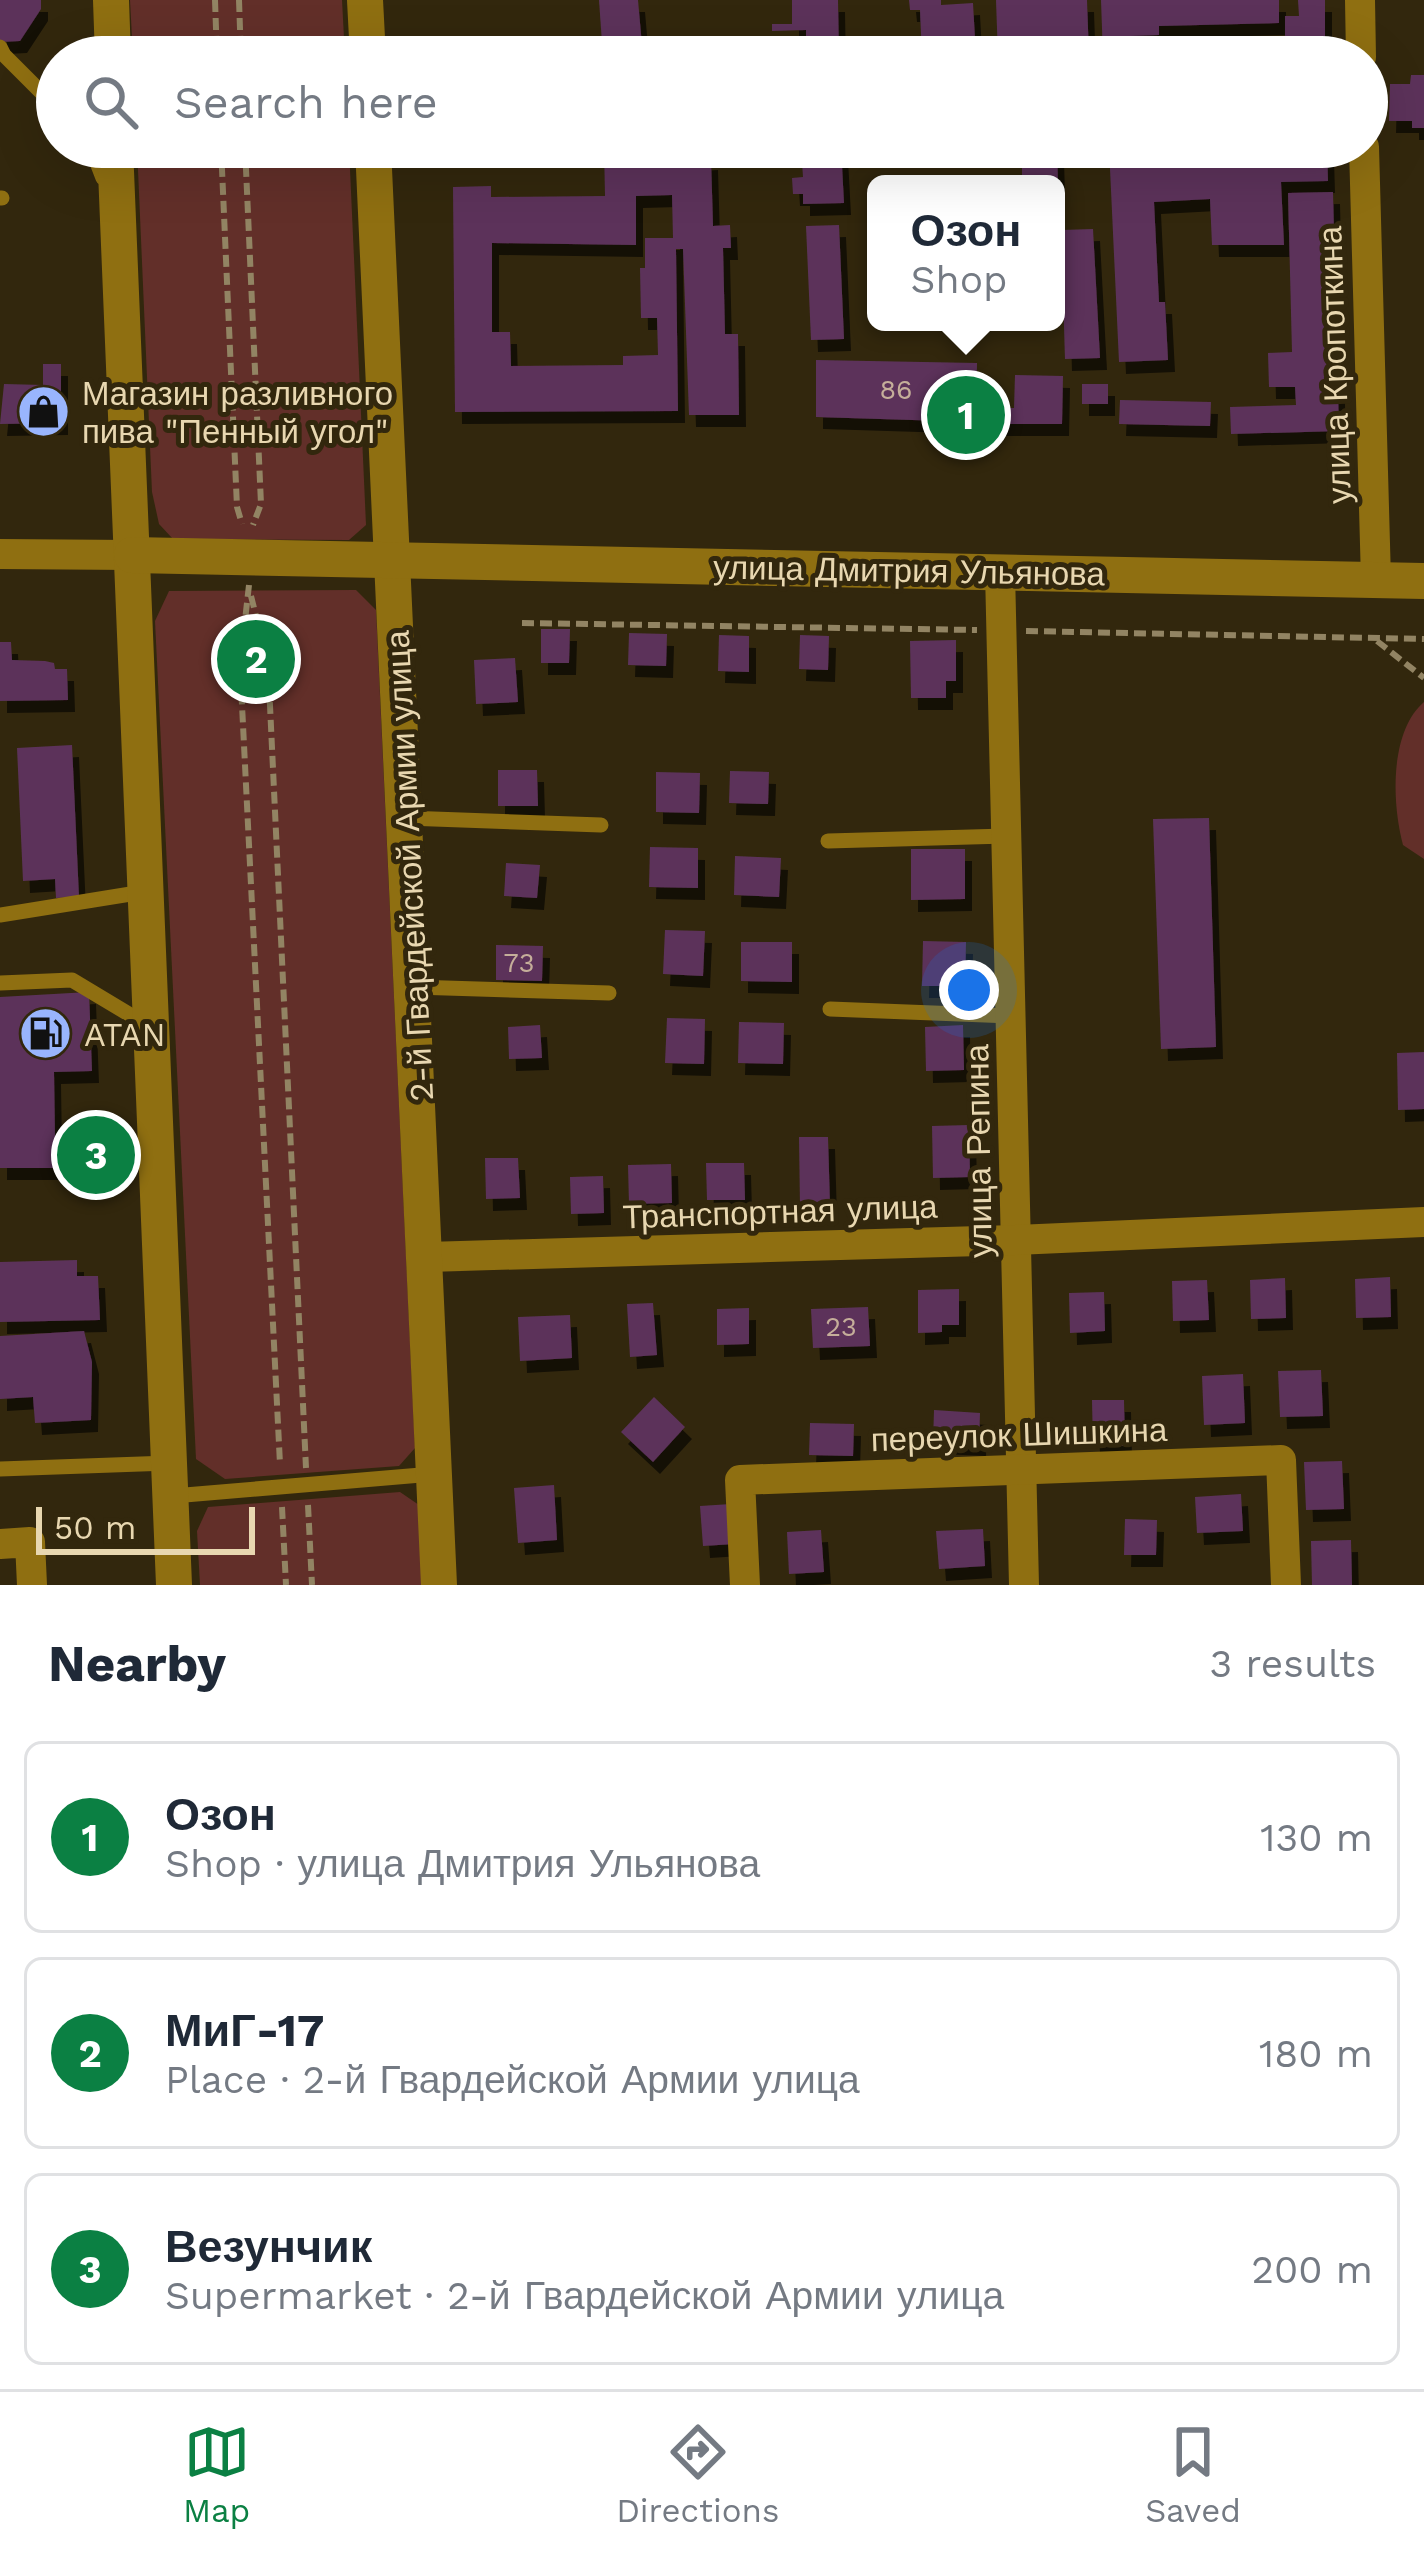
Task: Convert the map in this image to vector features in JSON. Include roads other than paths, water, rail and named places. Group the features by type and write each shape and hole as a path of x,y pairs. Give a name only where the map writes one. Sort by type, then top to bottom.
{"main road":[{"path":"111,0 112,36"},
{"path":"365,0 367,36"},
{"path":"117,168 175,1585"},
{"name":"2-й Гвардейской Армии улица","path":"374,168 440,1585"},
{"name":"улица Дмитрия Ульянова","path":"132,555 249,573 395,557 1424,581"}],"street":[{"path":"1360,0 1361,36"},
{"name":"улица Кропоткина","path":"1365,168 1376,580"},
{"path":"0,554 132,555"},
{"name":"улица Репина","path":"1000,572 1024,1585"},
{"name":"Транспортная улица","path":"427,1256 1016,1240 1424,1222"},
{"name":"переулок Шишкина","path":"745,1585 740,1480 1281,1460 1286,1585"},
{"path":"0,1544 30,1542 32,1585"}],"lane":[{"path":"0,47 36,87"},
{"path":"99,168 118,230"},
{"path":"406,818 601,825"},
{"path":"828,841 1006,836"},
{"path":"0,915 146,891"},
{"path":"0,983 72,980 152,1028"},
{"path":"414,987 609,993"},
{"path":"830,1010 1011,1016"},
{"path":"0,1469 281,1486 433,1474"}],"place":[{"name":"Магазин разливного пива \"Пенный угол\"","path":"43,412"},
{"name":"Озон","path":"966,415"},
{"name":"МиГ-17","path":"256,659"},
{"name":"ATAN","path":"45,1034"},
{"name":"Везунчик","path":"96,1155"}]}
